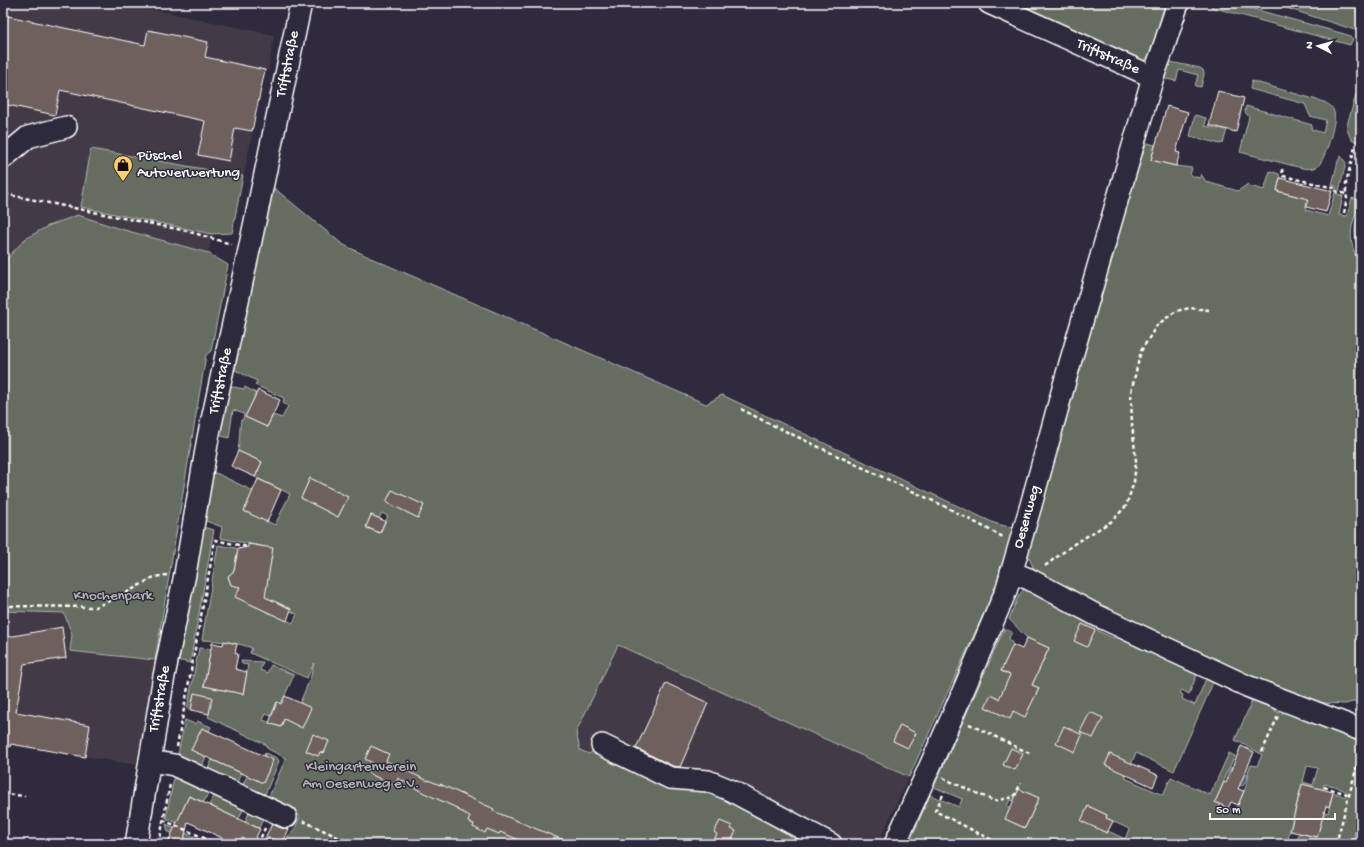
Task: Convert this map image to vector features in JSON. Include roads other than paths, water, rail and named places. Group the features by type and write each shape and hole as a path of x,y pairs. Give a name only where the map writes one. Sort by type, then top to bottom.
{"street":[{"name":"Triftstraße","path":"136,844 164,676 185,574 208,438 301,3"},
{"name":"Triftstraße","path":"990,3 1153,77 1124,178"},
{"path":"1153,77 1178,3"},
{"path":"3,158 28,137 66,128"},
{"name":"Oesenweg","path":"895,844 1006,592 1020,576 1019,545 1124,178"},
{"path":"1020,576 1146,639 1207,666 1247,686 1361,730"},
{"path":"602,745 670,778 708,781 730,790 831,844"},
{"path":"150,761 174,766 286,817"}],"water":[{"path":"1361,210 1361,259 1357,246 1355,229"},
{"path":"1231,767 1248,775 1243,786 1233,783 1226,778"},
{"path":"1361,810 1361,844 1352,844"}],"place":[{"name":"Püschel Autoverwertung","path":"123,182"}],"park label":[{"name":"Knochenpark","path":"113,596"},
{"name":"Kleingartenverein Am Oesenweg e.V.","path":"361,776"}]}
